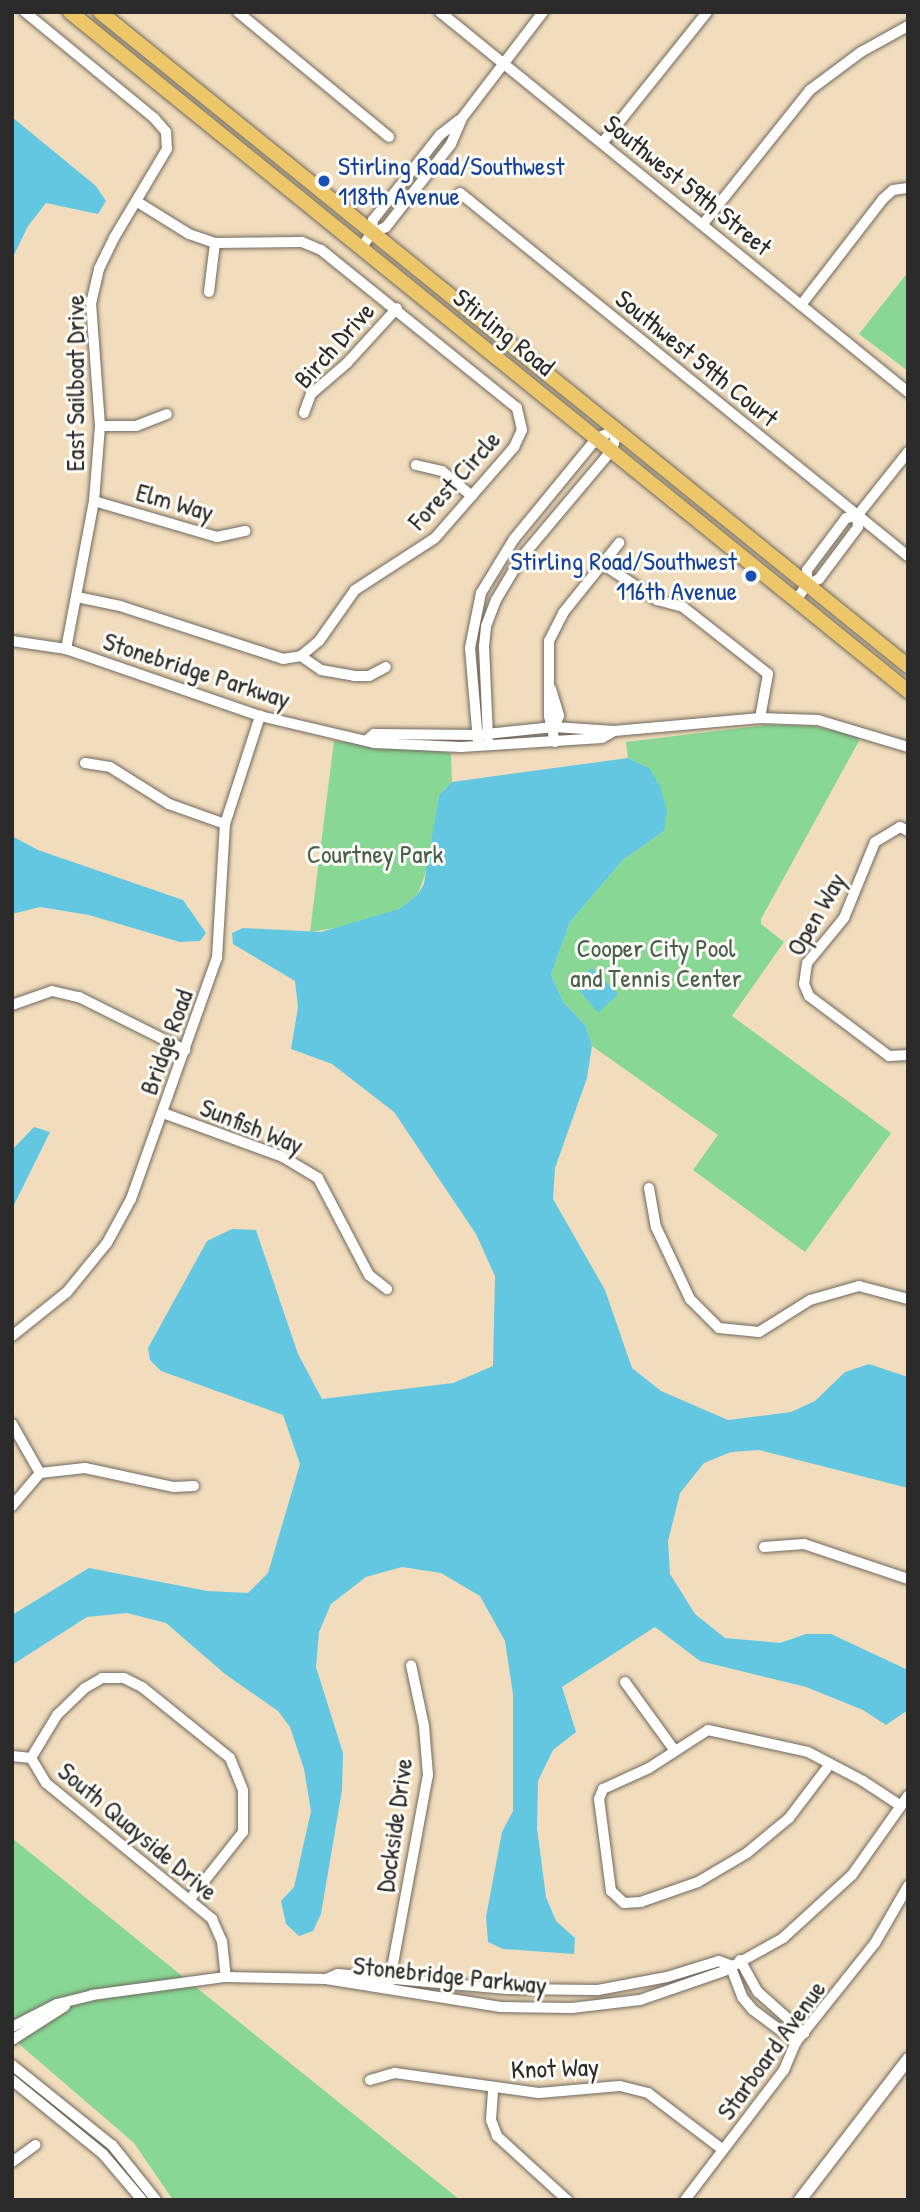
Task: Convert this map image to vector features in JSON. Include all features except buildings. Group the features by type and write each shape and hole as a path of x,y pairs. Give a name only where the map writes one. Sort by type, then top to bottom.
{"main road":[{"name":"Stirling Road","path":"70,12 908,691"},
{"name":"Stirling Road","path":"100,12 908,666"}],"street":[{"name":"East Sailboat Drive","path":"25,12 166,132 167,149 99,269 92,303 100,426 94,501 66,649"},
{"path":"238,12 389,137"},
{"name":"Southwest 59th Street","path":"440,12 908,392"},
{"path":"372,233 373,220 427,149 462,118 543,12"},
{"path":"603,142 707,12"},
{"path":"703,224 810,90 861,51 908,26"},
{"path":"360,248 372,233 394,217 451,144 462,118"},
{"path":"800,305 883,199 906,188"},
{"name":"Southwest 59th Court","path":"460,192 908,556"},
{"name":"Forest Circle","path":"136,201 189,234 215,243 302,242 349,268 522,416 520,438 428,544 355,590 319,641 301,656"},
{"path":"209,292 215,243"},
{"name":"Birch Drive","path":"304,412 311,394 347,363 397,308"},
{"path":"100,426 136,426 167,414"},
{"path":"484,746 470,648 481,593 514,540 597,438 618,429"},
{"path":"482,734 485,636 496,600 521,558 612,450 618,429"},
{"path":"796,600 807,584 807,570 846,518 858,516 908,452"},
{"path":"416,465 442,471 472,496"},
{"name":"Elm Way","path":"94,501 217,537 245,531"},
{"path":"555,742 554,727 559,716 551,689 549,641 563,613 620,543"},
{"path":"604,565 657,600 683,607 768,674 760,718"},
{"path":"77,597 120,606 283,659 301,656 321,670 369,676 386,667"},
{"name":"Stonebridge Parkway","path":"12,641 66,649 260,716 407,746 555,742 602,738 614,731"},
{"name":"Bridge Road","path":"12,1336 67,1292 107,1243 131,1199 217,958 225,824 260,716"},
{"name":"Stonebridge Parkway","path":"368,739 374,734 482,734 554,727 614,731 760,718 818,720 908,747"},
{"path":"85,763 110,767 169,804 225,824"},
{"name":"Open Way","path":"904,1057 889,1056 809,996 804,984 807,963 844,918 875,842 888,831 900,827 908,831"},
{"path":"12,1005 52,991 79,998 185,1050"},
{"name":"Sunfish Way","path":"163,1113 283,1157 318,1178 369,1275 387,1289"},
{"path":"649,1188 656,1227 690,1299 719,1328 759,1332 810,1300 859,1286 908,1298"},
{"path":"12,1424 40,1473"},
{"path":"12,1506 40,1473 85,1468 174,1487 194,1486"},
{"path":"764,1547 804,1544 908,1579"},
{"name":"Dockside Drive","path":"388,1991 428,1774 425,1726 411,1665"},
{"path":"12,1756 31,1758 57,1715 102,1678 124,1678 152,1695 230,1758 243,1791 243,1832 190,1899"},
{"path":"625,1682 675,1751"},
{"path":"830,1764 789,1818 747,1853 698,1882 631,1904 616,1898 607,1884 599,1800 603,1789 675,1751 708,1730 796,1748 830,1764 901,1806"},
{"name":"South Quayside Drive","path":"31,1758 46,1783 212,1919 222,1941 226,1977"},
{"name":"Stonebridge Parkway","path":"12,2027 76,2000 143,1985 226,1977 326,1979 501,2007 605,2006 666,1994 740,1960 812,1915 852,1875 908,1796"},
{"name":"Starboard Avenue","path":"685,2200 784,2070 796,2042 875,1943 908,1886"},
{"path":"740,1960 758,1992 804,2033"},
{"name":"Stonebridge Parkway","path":"326,1979 338,1974 543,1991 598,1990 667,1978 719,1961 730,1965"},
{"path":"730,1965 742,1997 753,2010 796,2042"},
{"name":"Stonebridge Parkway","path":"12,2040 76,2000"},
{"path":"800,2200 908,2059"},
{"path":"12,2065 111,2145 156,2200"},
{"name":"Knot Way","path":"370,2080 395,2074 493,2091 539,2094 629,2088 670,2107 723,2150"},
{"path":"12,2080 103,2154 142,2200"},
{"path":"493,2091 491,2120 497,2136 508,2150 567,2200"},
{"path":"12,2162 34,2145"}],"green space":[{"path":"908,272 908,371 859,334"},
{"name":"Cooper City Pool and Tennis Center","path":"767,725 813,726 856,735 859,741 761,919 761,924 784,942 732,1016 891,1133 805,1252 693,1170 718,1135 592,1046 586,1026 564,1003 551,975 570,922 623,860 664,831 649,768 628,758 626,742"},
{"name":"Courtney Park","path":"334,741 451,753 452,782 439,795 428,866 418,894 399,909 359,924 310,932"},
{"path":"12,1838 460,2200 173,2200 134,2143 12,2038"}],"water":[{"path":"12,117 96,186 106,201 98,214 46,203 28,226 13,257 12,269"},
{"path":"628,758 649,768 660,786 667,810 664,831 623,860 570,922 551,975 564,1003 586,1026 592,1046 587,1078 555,1168 553,1199 605,1290 632,1368 661,1391 728,1420 791,1412 815,1401 845,1372 869,1364 908,1377 908,1488 759,1450 731,1452 704,1463 680,1493 668,1541 670,1574 695,1614 725,1638 780,1643 806,1634 831,1634 908,1670 908,1710 886,1725 863,1710 806,1687 700,1661 655,1627 562,1687 576,1732 553,1750 538,1781 537,1828 546,1897 556,1921 575,1938 574,1954 503,1949 488,1942 486,1917 502,1832 513,1811 513,1694 505,1641 480,1596 441,1573 402,1567 366,1577 331,1604 319,1632 316,1667 343,1753 342,1790 321,1914 313,1931 299,1936 286,1924 281,1901 294,1887 311,1811 304,1769 290,1727 278,1711 225,1674 166,1623 127,1613 87,1617 12,1665 12,1615 89,1568 207,1591 248,1593 268,1573 300,1464 283,1415 161,1371 150,1360 148,1348 207,1241 232,1229 256,1230 298,1354 322,1399 453,1383 493,1366 495,1276 476,1234 394,1112 332,1064 291,1049 298,1007 295,981 233,944 232,933 243,928 321,932 399,909 418,894 424,884 439,795 452,782"},
{"path":"12,836 38,850 183,900 206,933 200,941 180,942 89,915 40,907 12,914"},
{"path":"591,968 618,994 598,1013 574,984"},
{"path":"34,1127 50,1132 12,1209 12,1150"}],"place":[{"name":"Stirling Road/Southwest 118th Avenue","path":"324,181"},
{"name":"Stirling Road/Southwest 116th Avenue","path":"751,576"}]}
